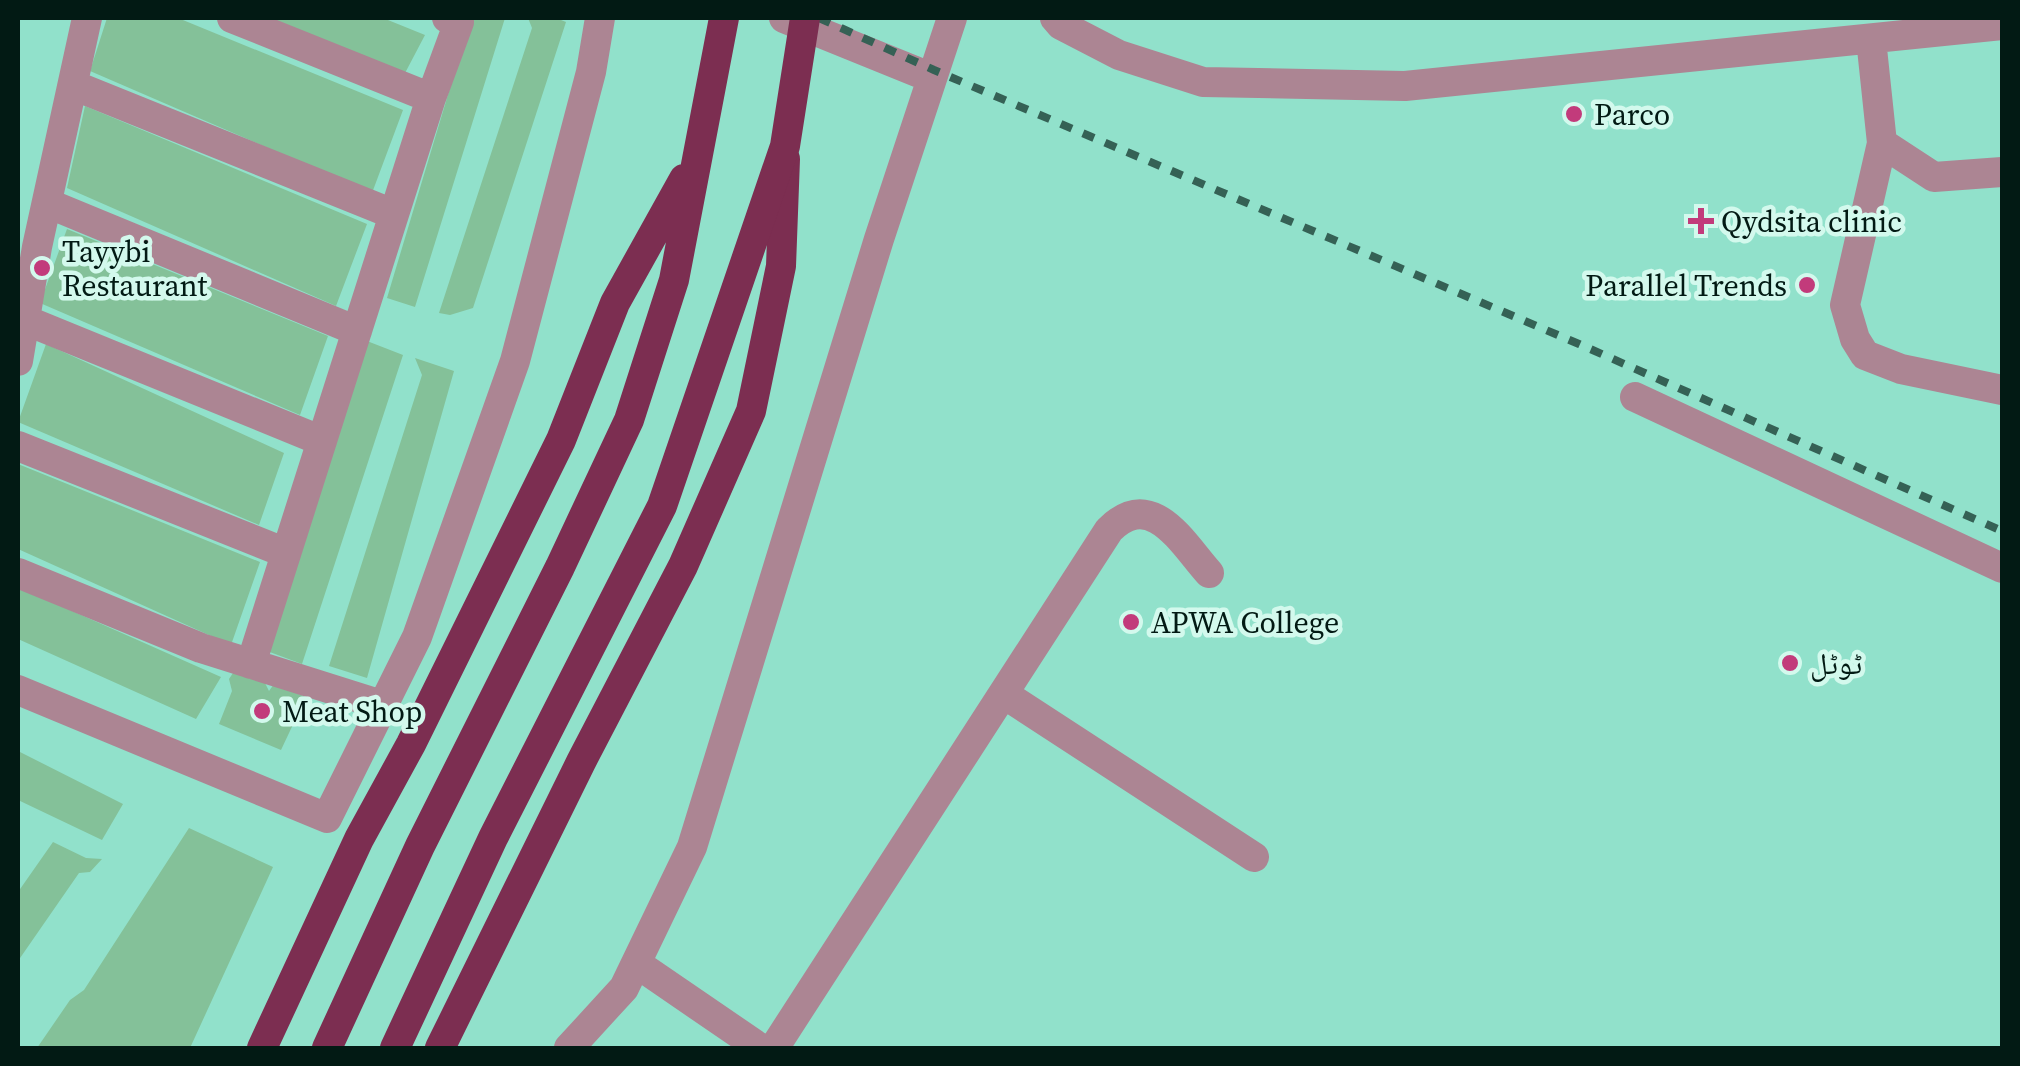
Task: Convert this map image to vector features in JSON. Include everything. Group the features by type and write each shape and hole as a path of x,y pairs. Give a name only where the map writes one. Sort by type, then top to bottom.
{"highway":[{"path":"327,1048 420,846 629,420 674,280 724,18"},
{"path":"440,1048 683,566 750,411 781,266 785,146 805,18"},
{"path":"394,1048 493,838 662,506 785,146"},
{"path":"262,1048 359,839 411,744 561,440 615,303 696,157"}],"street":[{"path":"18,361 87,18"},
{"path":"237,18 431,98"},
{"path":"251,664 431,98 460,22 446,18"},
{"path":"18,690 327,818 417,637 514,360 591,72 600,18"},
{"path":"784,18 932,78"},
{"path":"569,1048 624,988 692,846 878,239 952,18"},
{"path":"1055,18 1061,25 1119,55 1204,82 1404,86 1870,38 1963,23 2002,25"},
{"path":"1870,38 1882,143 1845,305 1855,339 1864,355 1901,369 2002,390"},
{"path":"73,85 394,214"},
{"path":"1882,143 1934,177 2002,172"},
{"path":"47,203 357,331"},
{"path":"24,320 322,441"},
{"path":"1635,398 2002,568"},
{"path":"18,446 286,553"},
{"path":"774,1048 1118,521 1134,514 1163,520 1209,573"},
{"path":"18,573 201,648 385,706"},
{"path":"1004,694 1254,858"},
{"path":"636,964 760,1048"}],"building":[{"path":"107,18 178,18 403,110 372,193 90,71"},
{"path":"259,18 383,18 425,35 404,75"},
{"path":"471,18 505,18 415,307 387,298"},
{"path":"528,18 566,22 473,308 450,315 439,313 532,28"},
{"path":"85,106 367,224 336,306 67,188"},
{"path":"67,229 328,336 300,415 40,303"},
{"path":"367,341 403,355 302,664 267,651"},
{"path":"46,344 284,453 259,525 18,422"},
{"path":"415,358 454,371 367,678 329,666 422,375"},
{"path":"18,464 260,562 231,645 18,549"},
{"path":"18,587 221,677 196,719 18,639"},
{"name":"Meat Shop","path":"235,670 264,681 269,691 274,684 306,697 281,750 219,724 232,691 229,679"},
{"path":"18,751 123,804 102,840 18,800"},
{"path":"189,828 273,867 190,1048 37,1048 70,1000 84,990"},
{"path":"53,842 86,858 102,859 90,872 79,873 18,961 18,892"}],"railway":[{"path":"819,18 1579,344 2002,531"}],"place":[{"name":"Parco","path":"1574,114"},
{"name":"Qydsita clinic","path":"1701,221"},
{"name":"Tayybi Restaurant","path":"42,268"},
{"name":"Parallel Trends","path":"1807,285"},
{"name":"APWA College","path":"1131,622"},
{"name":"ٹوٹل","path":"1790,663"},
{"name":"Meat Shop","path":"262,711"}]}
